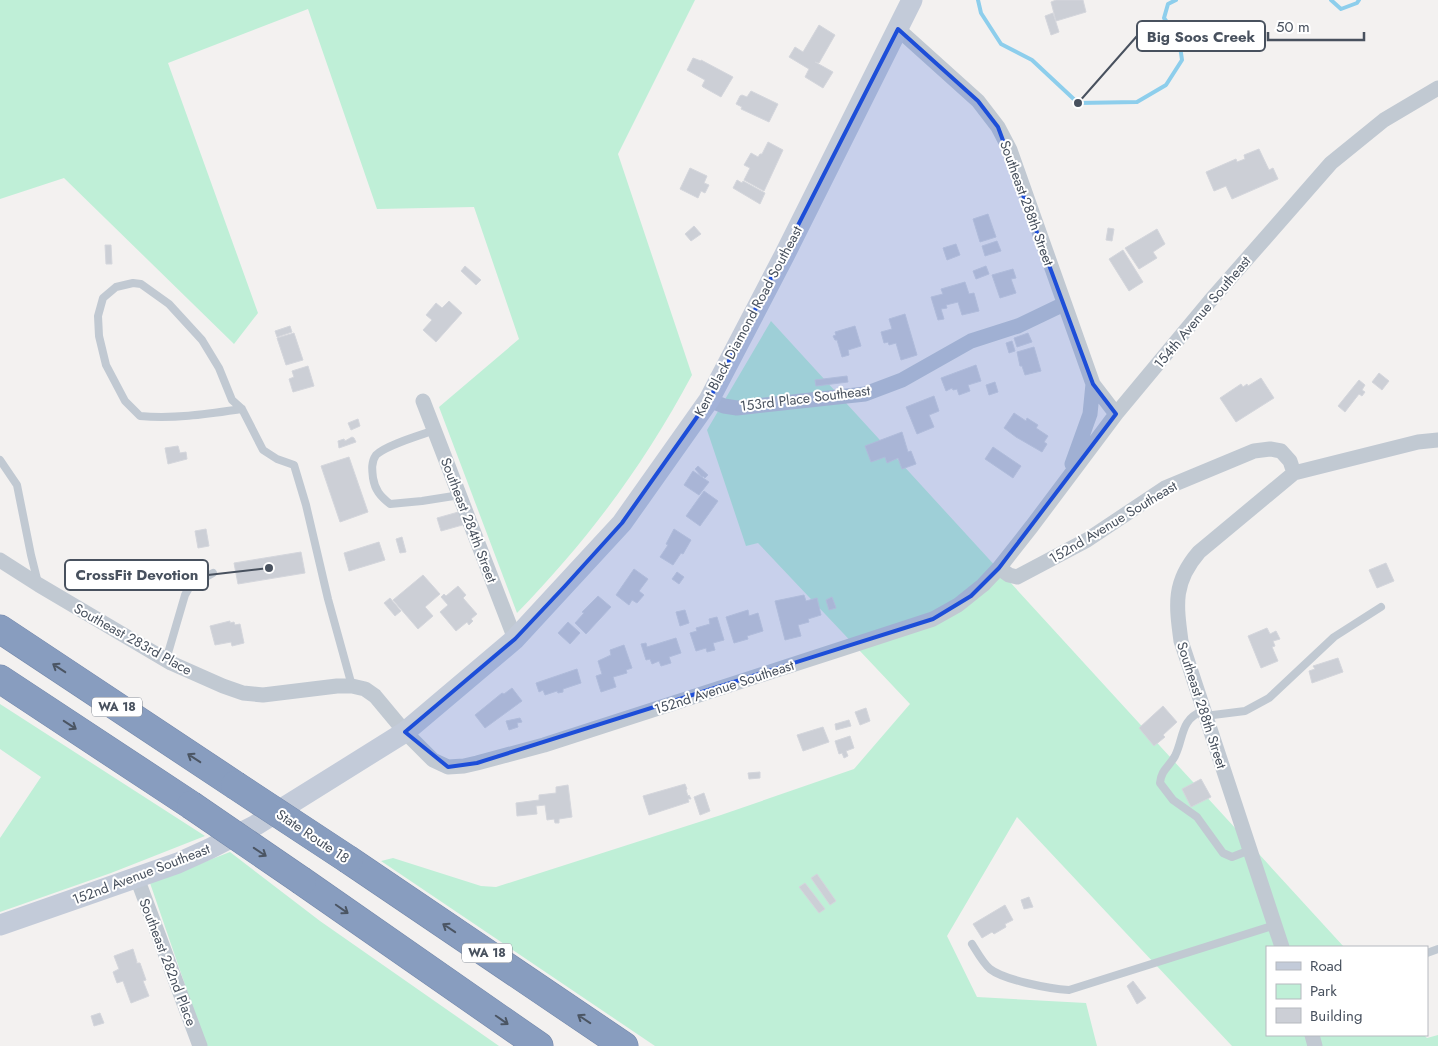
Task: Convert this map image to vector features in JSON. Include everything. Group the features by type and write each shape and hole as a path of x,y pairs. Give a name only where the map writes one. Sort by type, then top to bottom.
{"highway":[{"name":"State Route 18","path":"0,630 350,860 624,1046"},
{"name":"WA 18","path":"0,679 191,805 539,1046"}],"street":[{"name":"Kent Black Diamond Road Southeast","path":"405,732 515,639 622,524 709,400 784,256 912,0"},
{"name":"Southeast 288th Street","path":"898,29 978,101 998,127 1010,150 1093,384 1116,414"},
{"name":"154th Avenue Southeast","path":"999,568 1116,414 1234,273 1331,164 1384,120 1438,88"},
{"name":"153rd Place Southeast","path":"709,400 724,406 737,408 865,394 902,380 971,341 1018,326 1064,304"},
{"name":"Southeast 288th Street","path":"1068,476 1089,420 1093,384"},
{"name":"Southeast 284th Street","path":"423,401 515,639"},
{"path":"1294,473 1418,442 1438,440"},
{"name":"152nd Avenue Southeast","path":"0,925 137,878 209,849 256,825 405,732 432,760 448,767 464,766 505,756 932,618 970,596 999,568 1009,575 1017,577 1086,540 1165,488 1254,451 1270,449 1282,451 1290,461 1294,473"},
{"name":"Southeast 288th Street","path":"1282,946 1181,641 1178,616 1180,582 1188,565 1199,552 1294,473"},
{"name":"Southeast 283rd Place","path":"0,560 166,660 223,686 254,695 274,695 328,687 352,686 365,689 375,696 405,732"},
{"name":"Southeast 282nd Place","path":"137,878 200,1046"}],"lane":[{"path":"242,408 195,416 159,418 140,416 125,401 106,365 99,336 98,316 103,298 116,287 132,283 141,284 168,304 202,340 219,368 232,400 242,408 263,450 277,459 294,464 352,686"},
{"path":"435,430 384,448 375,456 372,467 374,484 379,496 390,504 460,495"},
{"path":"0,460 17,485 39,585"},
{"path":"166,660 185,595 190,586 213,574"},
{"path":"1250,850 1232,857 1223,853 1197,817 1173,800 1160,783 1160,775 1175,756 1183,727 1198,712 1204,714 1245,711 1269,698 1334,637 1381,607"},
{"path":"972,944 988,968 998,975 1055,989 1068,990 1275,925"}],"highlighted area":[{"path":"898,29 978,101 998,127 1093,384 1116,414 999,568 971,596 933,619 477,763 448,767 405,732 515,639 565,586 622,523 709,400"}],"green space":[{"path":"0,0 695,0 618,154 692,375 654,440 613,500 568,558 517,613 439,407 519,339 474,207 377,209 308,9 168,63 258,313 234,344 64,178 0,199"},
{"path":"771,321 1343,946 1266,946 1266,1036 1425,1036 1427,1038 1438,1035 1438,1046 1232,1046 1017,817 947,936 977,997 1086,1003 1097,1046 655,1046 381,861 393,858 481,886 496,887 721,815 854,769 910,704 758,543 746,546 707,430"},
{"path":"0,704 205,836 111,873 0,912 0,838 41,777 0,749"},
{"path":"230,852 320,921 499,1046 206,1046 150,883"}],"building":[{"path":"1056,0 1083,0 1086,12 1056,21 1051,2"},
{"path":"1053,13 1059,32 1051,35 1045,16"},
{"path":"819,25 835,35 819,63 815,62 833,72 823,88 805,77 809,69 789,57 795,47 803,52"},
{"path":"693,58 701,60 733,77 721,97 702,86 705,80 687,70"},
{"path":"751,91 778,104 769,122 741,109 742,107 736,104 740,96 747,97"},
{"path":"768,142 783,150 764,191 744,180 750,168 744,165 751,153 758,157 762,154"},
{"path":"1259,149 1269,170 1273,168 1278,179 1232,199 1226,186 1214,191 1206,172 1236,159 1237,162 1245,159 1244,155"},
{"path":"690,168 707,176 704,183 709,185 705,193 701,191 698,198 680,189"},
{"path":"737,180 742,183 743,181 765,193 760,204 733,188"},
{"path":"988,214 996,237 980,242 973,219"},
{"path":"694,226 701,234 691,241 685,234"},
{"path":"1108,228 1114,229 1112,241 1106,240"},
{"path":"1157,229 1165,244 1153,252 1157,258 1139,269 1125,248"},
{"path":"997,241 1001,251 985,256 982,246"},
{"path":"956,244 960,255 947,260 943,248"},
{"path":"105,245 111,245 112,264 106,264"},
{"path":"1123,250 1143,282 1129,291 1109,259"},
{"path":"465,266 481,280 476,285 461,271"},
{"path":"986,266 989,274 976,279 973,271"},
{"path":"1013,269 1016,278 1011,279 1016,293 1000,298 992,275"},
{"path":"965,282 969,294 974,293 979,311 962,315 958,302 946,305 947,308 941,309 944,319 938,320 931,297 943,294 941,289"},
{"path":"449,301 462,313 436,342 423,330 432,320 426,315 436,303 442,308"},
{"path":"905,314 917,355 901,360 896,343 889,345 888,342 884,343 881,332 892,329 889,319"},
{"path":"290,326 292,332 277,337 275,331"},
{"path":"855,326 861,346 848,350 849,355 842,357 837,340 833,336 836,335 835,332"},
{"path":"294,333 303,360 286,365 277,338"},
{"path":"1028,333 1032,342 1017,347 1014,338"},
{"path":"1012,341 1015,351 1009,353 1006,343"},
{"path":"1034,347 1041,371 1025,375 1022,366 1020,366 1017,352"},
{"path":"976,365 981,381 968,385 970,391 959,395 957,389 953,390 952,388 946,391 941,378"},
{"path":"308,366 314,386 293,392 289,379 294,377 292,371"},
{"path":"1379,373 1389,381 1382,390 1372,382"},
{"path":"847,376 848,382 816,386 815,380"},
{"path":"1261,378 1274,398 1236,422 1220,398 1241,384 1243,387 1247,384 1248,386"},
{"path":"1359,380 1365,385 1362,390 1365,392 1362,396 1359,394 1345,412 1338,406"},
{"path":"995,382 998,392 989,395 986,385"},
{"path":"934,396 939,411 929,415 934,427 917,434 906,407"},
{"path":"1014,413 1026,421 1027,418 1038,425 1036,428 1048,436 1044,442 1047,444 1042,452 1004,428"},
{"path":"358,419 360,426 351,430 348,423"},
{"path":"902,432 908,452 911,451 916,464 902,469 898,458 887,463 885,457 871,462 865,446"},
{"path":"352,437 356,442 339,448 338,441 344,439 345,441"},
{"path":"178,446 180,453 186,452 187,459 168,464 165,448"},
{"path":"993,447 1021,466 1013,478 985,459"},
{"path":"349,457 368,512 340,522 321,466"},
{"path":"698,466 708,475 705,478 695,469"},
{"path":"693,471 709,482 699,495 684,485"},
{"path":"704,491 718,501 700,526 686,516"},
{"path":"462,511 466,524 441,531 437,518"},
{"path":"206,529 209,546 198,548 195,531"},
{"path":"674,529 691,540 683,554 681,553 673,565 660,557 668,545 666,544"},
{"path":"402,537 406,552 400,553 396,539"},
{"path":"379,542 385,560 349,571 344,553"},
{"path":"301,552 305,573 238,584 234,563"},
{"path":"1386,563 1394,581 1377,588 1369,570"},
{"path":"634,569 648,579 639,591 644,595 637,603 632,600 629,605 616,595"},
{"path":"677,572 684,577 679,584 672,579"},
{"path":"423,575 440,594 425,607 433,616 418,629 393,600"},
{"path":"458,586 466,595 463,598 477,614 471,619 473,621 469,625 467,622 456,631 440,612 448,605 441,597 444,594 446,596"},
{"path":"804,595 806,601 817,598 821,615 808,619 809,622 798,625 801,636 785,640 775,601"},
{"path":"598,596 611,607 586,634 575,623 584,613 582,612"},
{"path":"832,597 836,608 829,610 826,600"},
{"path":"390,598 401,611 395,616 384,603"},
{"path":"685,610 689,623 680,626 676,612"},
{"path":"748,610 749,616 758,613 763,631 747,636 748,639 734,643 726,617"},
{"path":"717,617 724,640 713,643 715,650 707,652 706,648 696,651 690,633 697,631 696,628 710,624 709,619"},
{"path":"230,621 230,623 234,622 235,625 240,624 244,643 232,646 231,642 215,645 210,626"},
{"path":"568,622 580,633 570,644 558,633"},
{"path":"1267,628 1270,634 1276,631 1280,639 1273,641 1275,646 1272,647 1278,661 1261,668 1248,636"},
{"path":"676,638 681,653 669,657 671,663 661,666 659,661 652,664 650,659 646,660 641,644 646,643 647,647"},
{"path":"624,645 632,668 626,670 627,673 613,677 616,687 601,692 596,676 602,674 598,661 611,655 610,650"},
{"path":"1338,658 1343,672 1312,683 1309,671 1315,669 1313,666"},
{"path":"577,669 581,683 563,689 563,692 558,693 557,691 545,695 543,690 539,692 536,683"},
{"path":"512,688 522,701 485,728 475,715 502,693 504,694"},
{"path":"1163,706 1177,722 1163,735 1165,737 1154,746 1139,728"},
{"path":"866,708 870,721 860,725 855,712"},
{"path":"520,718 522,722 517,723 518,727 509,730 506,721"},
{"path":"849,720 851,726 836,730 835,724"},
{"path":"823,727 829,742 803,751 797,735"},
{"path":"850,736 854,748 846,751 848,756 844,758 842,753 839,754 835,741"},
{"path":"760,772 760,778 749,779 748,773"},
{"path":"1201,779 1211,797 1191,807 1182,789"},
{"path":"685,784 688,796 691,799 688,799 689,802 649,815 643,796"},
{"path":"568,785 572,817 559,819 559,823 555,823 554,819 547,820 545,805 536,806 537,814 517,816 516,803 539,800 539,795 556,793 556,787"},
{"path":"704,793 710,811 700,815 694,797"},
{"path":"817,874 836,901 830,905 811,878"},
{"path":"805,883 825,909 819,913 799,887"},
{"path":"1029,897 1033,907 1024,909 1021,900"},
{"path":"1005,905 1013,920 1005,924 1006,927 994,934 992,932 982,938 973,924"},
{"path":"133,949 136,963 140,963 146,980 143,981 149,996 131,1003 123,981 117,983 113,972 119,969 114,956"},
{"path":"1133,981 1146,998 1137,1004 1127,986"},
{"path":"100,1013 104,1023 94,1026 91,1016"}],"waterway":[{"path":"978,0 981,13 1001,44 1032,60 1078,103 1137,102 1166,85 1182,60 1179,39 1164,18 1168,4 1176,0"},
{"path":"1331,0 1341,9 1357,3 1359,0"}],"place":[{"name":"Big Soos Creek","path":"1078,103"},
{"name":"CrossFit Devotion","path":"269,568"}]}
